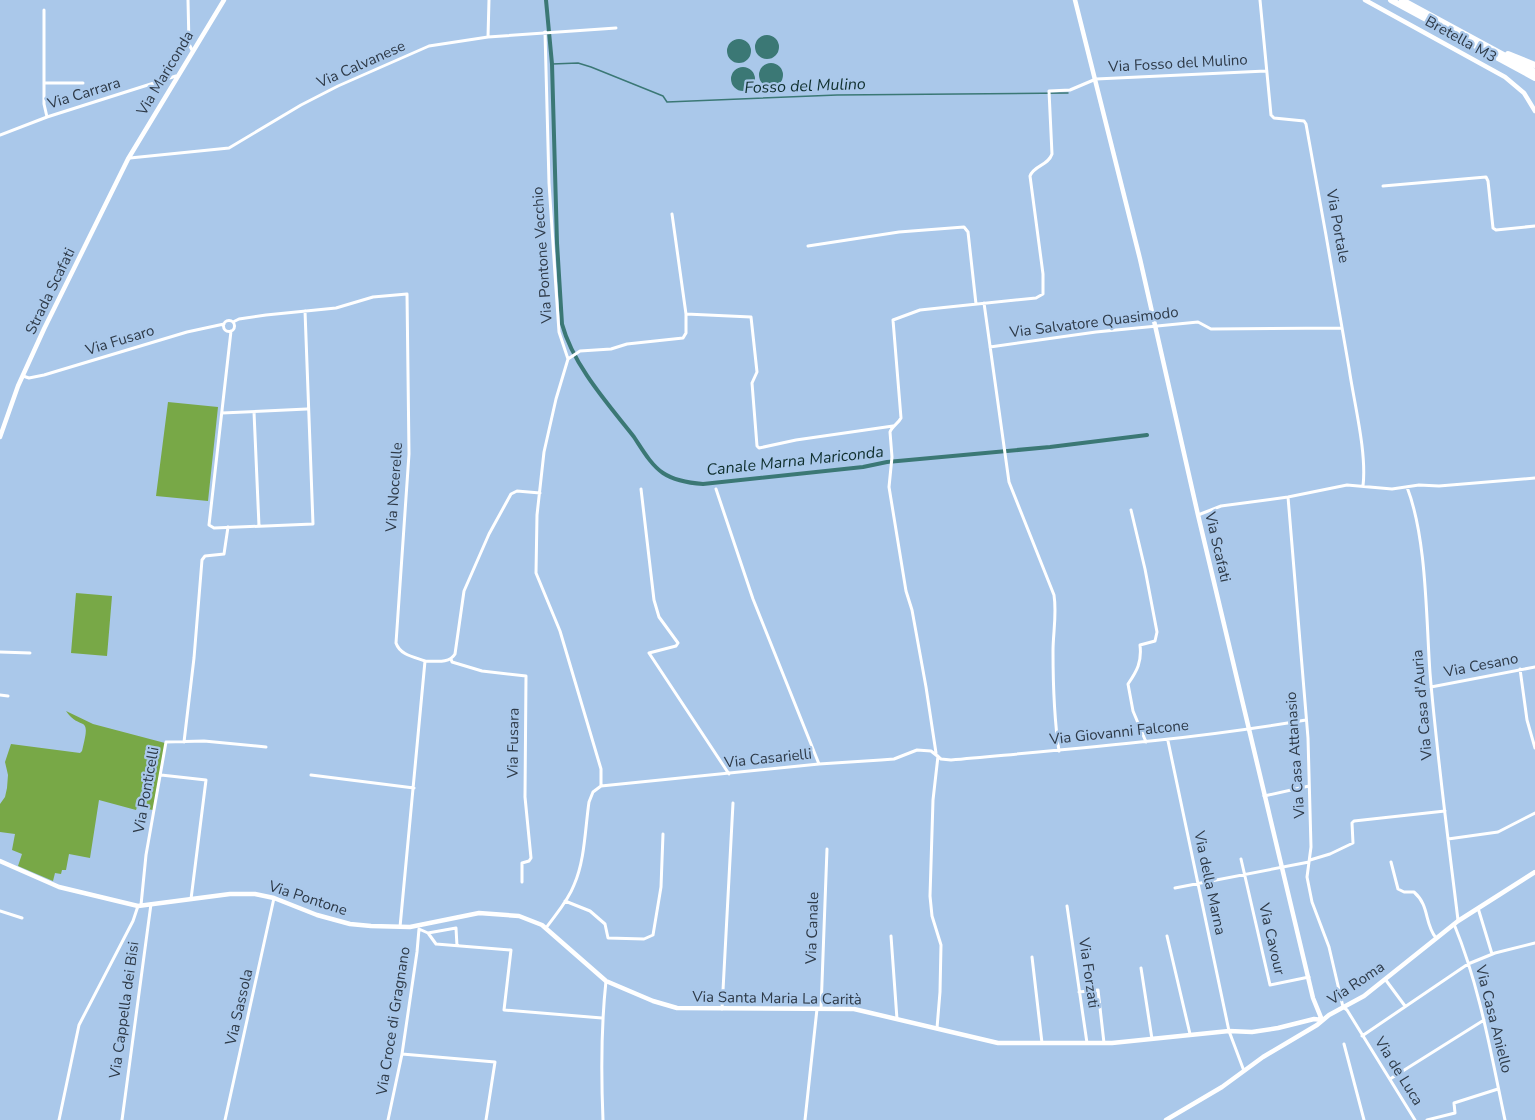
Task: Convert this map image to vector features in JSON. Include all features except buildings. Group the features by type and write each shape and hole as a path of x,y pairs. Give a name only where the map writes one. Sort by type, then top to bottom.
{"highway":[{"path":"1391,0 1535,78"},
{"path":"1402,0 1535,72"},
{"path":"1445,23 1535,65"}],"street":[{"path":"188,0 189,44 192,50"},
{"name":"Via Mariconda","path":"128,159 176,76 224,0"},
{"path":"488,37 489,0"},
{"name":"Via Scafati","path":"1076,0 1248,730 1313,998 1322,1020"},
{"name":"Via Portale","path":"1260,0 1272,117 1304,121 1306,124 1331,257 1361,448 1363,486"},
{"name":"Bretella M3","path":"1365,0 1505,77 1524,93 1535,111"},
{"path":"44,10 44,104 48,117"},
{"name":"Via Calvanese","path":"128,159 229,148 301,105 381,66 429,46 488,37 616,28"},
{"name":"Via Pontone Vecchio","path":"546,32 549,183 555,274 560,332 569,358"},
{"name":"Via Fosso del Mulino","path":"895,426 901,418 894,320 920,310 1036,298 1043,294 1043,274 1030,176 1034,169 1049,161 1052,154 1049,93 1070,90 1096,79 1266,71"},
{"name":"Via Carrara","path":"0,135 48,117 176,76"},
{"path":"44,83 83,83"},
{"name":"Strada Scafati","path":"0,437 7,413 23,376 128,159"},
{"path":"1383,186 1486,177 1494,230 1535,226"},
{"path":"546,928 574,885 580,866 589,802 593,792 601,786 602,769 560,632 536,573 537,515 544,452 556,399 569,358 580,351 611,350 627,344 685,336 686,314 672,214"},
{"path":"808,246 900,232 964,228 968,232 976,304"},
{"name":"Via Fusaro","path":"23,376 29,378 44,375 228,321 336,308 373,297 404,294 407,294 407,297"},
{"name":"Via Nocerelle","path":"407,297 409,454 396,643 400,651 425,661"},
{"path":"984,303 1009,482 1054,595 1056,607 1053,666 1055,724 1059,751"},
{"path":"233,322 209,523 213,528 313,524 305,311"},
{"path":"686,314 751,317 757,372 752,383 759,448 796,440 895,426"},
{"name":"Via Salvatore Quasimodo","path":"990,347 1154,325 1198,322 1212,329 1342,328"},
{"path":"224,324 225,329 231,331"},
{"path":"222,413 308,409"},
{"path":"254,412 259,526"},
{"path":"895,426 890,432 892,466 889,487 937,754 930,896 941,945 937,1028"},
{"path":"1198,515 1230,504 1288,497 1347,485 1380,490 1535,478"},
{"name":"Via Casa d'Auria","path":"1407,487 1414,510 1420,549 1431,687 1456,923"},
{"path":"641,489 654,600 659,617 678,643 676,646 649,653 729,774"},
{"path":"716,489 726,525 753,599 819,764"},
{"path":"400,927 425,661 446,661 454,654 464,591 489,534 511,494 516,491 540,493"},
{"name":"Via Casa Attanasio","path":"1288,497 1310,786 1309,887 1329,947 1343,1007"},
{"path":"1131,510 1157,632 1155,641 1140,645 1141,658 1138,670 1128,684 1133,711 1146,742"},
{"path":"184,742 202,560 205,555 224,554 228,527"},
{"path":"0,652 30,653"},
{"name":"Via Fusara","path":"451,659 452,663 482,671 526,676 525,797 531,858 529,861 522,862 522,882"},
{"name":"Via Cesano","path":"1431,687 1535,667"},
{"path":"1520,669 1527,720 1535,748"},
{"path":"0,695 8,696"},
{"name":"Via Giovanni Falcone","path":"937,754 941,759 951,760 1168,741 1306,720"},
{"name":"Via Ponticelli","path":"139,906 166,742 204,741 266,747"},
{"name":"Via della Marna","path":"1168,741 1196,884 1223,996 1229,1031 1244,1071"},
{"name":"Via Casarielli","path":"601,786 819,764 894,759 917,750 937,754"},
{"path":"160,775 207,780 191,899"},
{"path":"311,775 414,788"},
{"path":"1264,796 1310,786"},
{"path":"722,1009 733,803"},
{"path":"1175,888 1282,868 1330,854 1353,843 1352,823 1354,821 1445,811"},
{"path":"1448,839 1498,832 1535,813"},
{"path":"565,901 590,911 605,924 606,936 610,939 644,939 653,935 661,887 663,834"},
{"name":"Via Canale","path":"805,1120 819,1009 827,849"},
{"name":"Via Cavour","path":"1241,859 1270,985 1309,976"},
{"name":"Via Pontone","path":"0,861 59,887 139,906 230,894 255,894 274,898 317,915 350,924 400,927"},
{"path":"1391,862 1398,889 1404,892 1414,892 1422,900 1436,938"},
{"name":"Via Roma","path":"1166,1120 1322,1020 1364,996 1456,923 1535,872"},
{"name":"Via Sassola","path":"225,1120 274,898"},
{"name":"Via Cappella dei Bisi","path":"122,1120 151,904"},
{"name":"Via Cappella dei Bisi","path":"59,1120 79,1025 139,906"},
{"name":"Via Forzati","path":"1067,906 1087,1043"},
{"path":"1478,908 1492,954"},
{"path":"0,911 22,918"},
{"name":"Via Santa Maria La Carità","path":"400,927 419,927 454,917 491,913 526,917 546,928 606,981 667,1006 684,1009 854,1009 998,1043 1104,1043 1152,1040 1229,1031 1252,1032 1314,1019 1322,1020"},
{"name":"Via Casa Aniello","path":"1456,923 1484,1020 1504,1120"},
{"path":"419,927 428,933 436,944 512,950 504,1010 602,1018"},
{"name":"Via Croce di Gragnano","path":"388,1120 402,1054 419,927"},
{"path":"428,933 456,928 457,946"},
{"path":"891,936 897,1019"},
{"path":"1167,936 1190,1036"},
{"path":"1362,1036 1468,964 1492,954 1535,943"},
{"path":"1032,957 1042,1043"},
{"path":"1141,968 1152,1040"},
{"path":"1385,979 1405,1006"},
{"path":"603,1120 602,1018 606,981"},
{"path":"1079,992 1098,990 1104,1043"},
{"name":"Via de Luca","path":"1343,1007 1415,1120"},
{"path":"1390,1079 1484,1020"},
{"path":"1344,1044 1364,1120"},
{"path":"402,1054 495,1062 486,1120"},
{"path":"1427,1120 1455,1113 1454,1103 1498,1089"}],"green space":[{"path":"168,402 218,407 208,501 156,496"},
{"path":"76,593 112,596 107,656 71,653"},
{"path":"66,711 93,724 165,743 153,810 137,807 136,810 99,800 90,858 69,854 66,870 62,870 61,874 55,873 53,881 18,866 22,854 12,850 15,834 0,832 0,804 7,788 8,775 5,762 11,744 80,753 82,751 85,727"}],"shaded area":[{"path":"767,35 775,39 779,47 775,55 767,59 759,55 755,47 759,39"},
{"path":"739,39 747,43 751,51 747,59 739,63 731,59 727,51 731,43"},
{"path":"771,63 779,67 783,75 779,83 771,87 763,83 759,75 763,67"},
{"path":"743,67 751,71 755,79 751,87 743,91 735,87 731,79 735,71"}],"waterway":[{"name":"Canale Marna Mariconda","path":"546,0 552,64 557,243 562,324 574,354 592,384 651,461 663,473 682,481 703,484 1147,435"},
{"name":"Fosso del Mulino","path":"552,64 578,63 591,67 663,96 667,102 837,95 1068,93"}]}
